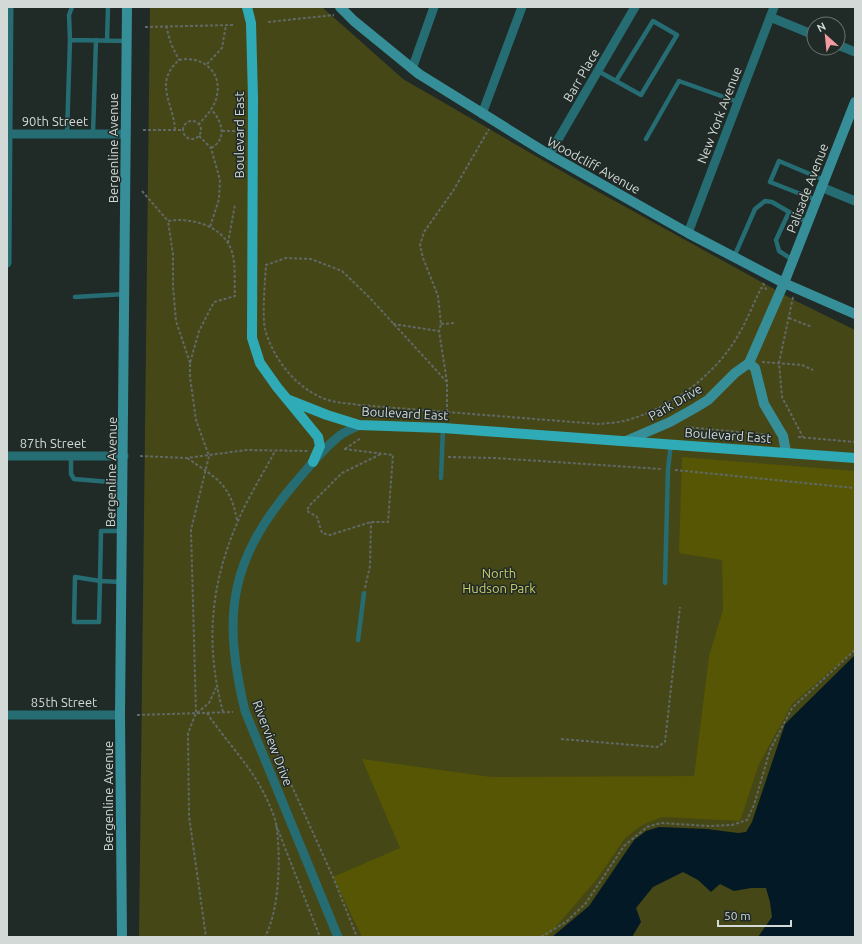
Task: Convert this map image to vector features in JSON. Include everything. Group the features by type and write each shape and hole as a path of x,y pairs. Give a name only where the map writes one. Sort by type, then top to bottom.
{"main road":[{"name":"Bergenline Avenue","path":"122,937 120,715 124,483 127,7"},
{"name":"Boulevard East","path":"247,7 251,23 252,338 260,363 277,388 289,400 327,415 359,425 443,428 855,458"},
{"name":"Woodcliff Avenue","path":"343,10 412,68 482,114 549,155 688,233 784,283 855,314"},
{"name":"Palisade Avenue","path":"784,283 855,102"},
{"name":"Park Drive","path":"626,441 670,422 696,408 708,400 735,373 749,363 784,283"},
{"path":"749,363 755,368 764,404 784,436 786,452"},
{"path":"289,400 319,439 320,446 313,462"}],"street":[{"path":"7,263 9,7"},
{"path":"412,68 434,7"},
{"path":"482,114 522,7"},
{"name":"Barr Place","path":"549,155 635,7"},
{"name":"New York Avenue","path":"688,233 774,7"},
{"path":"770,17 806,32"},
{"name":"90th Street","path":"8,134 126,134"},
{"path":"823,183 855,201"},
{"name":"Riverview Drive","path":"338,937 245,711 236,673 233,634 235,595 239,579 253,543 275,506 313,462 338,437 359,425"},
{"name":"87th Street","path":"7,456 124,456"},
{"name":"85th Street","path":"7,715 120,715"}],"lane":[{"path":"67,134 70,40 69,15 72,7"},
{"path":"107,41 108,7"},
{"path":"598,71 641,95 677,35 653,21 616,81"},
{"path":"70,40 127,41"},
{"path":"93,134 96,40"},
{"path":"646,139 679,81 738,102"},
{"path":"816,200 770,182 779,161 823,183"},
{"path":"734,257 755,209 766,201 772,202 808,223"},
{"path":"789,212 776,240 780,251 793,260"},
{"path":"75,297 125,294"},
{"path":"441,478 443,428"},
{"path":"665,583 670,444"},
{"path":"71,456 71,474 74,479 124,483"},
{"path":"122,582 100,581 75,578 74,622 99,622 100,581 101,531 123,531"},
{"path":"358,640 364,593"}],"path":[{"path":"268,22 343,10"},
{"path":"207,64 222,48 226,25"},
{"path":"145,27 233,25"},
{"path":"166,26 171,44 179,60"},
{"path":"175,130 175,122 166,95 166,85 170,70 179,60 193,58 207,64 215,78 217,94 211,109 199,124"},
{"path":"211,109 219,119 222,131 219,142 211,148"},
{"path":"189,121 199,124 201,130 199,136 192,139 188,138 184,130 185,125 189,121"},
{"path":"447,412 447,382 439,331 441,324 438,296 423,258 420,245 424,232 452,191 494,121"},
{"path":"143,130 184,130"},
{"path":"222,131 236,131"},
{"path":"199,136 211,148 220,180 219,199 210,227"},
{"path":"142,191 168,221 173,254 173,286 176,321 190,363"},
{"path":"228,243 235,204"},
{"path":"168,221 178,219 190,221 216,230 228,243 234,262 235,296 214,302 199,331 190,363 190,377 196,420 209,456 191,530 196,713 188,733 189,816 206,937"},
{"path":"447,382 370,298 342,271 311,260 286,258 266,265 265,328 273,349 284,369 305,388 326,399 358,405 598,424 630,420 650,412 692,386 710,372 726,354 733,343 761,288 766,288 761,278"},
{"path":"793,298 779,363 782,397 803,437"},
{"path":"789,318 812,327"},
{"path":"441,324 455,323"},
{"path":"393,324 439,331"},
{"path":"749,363 802,365 813,370"},
{"path":"650,412 653,417"},
{"path":"686,427 772,436"},
{"path":"798,437 855,442"},
{"path":"361,438 344,449 393,455 388,522 372,522 330,535 322,533 317,517 307,511 309,506 342,473 381,454"},
{"path":"140,456 187,458 246,450 311,451"},
{"path":"223,712 216,687 212,660 213,612 218,578 238,521 275,451"},
{"path":"442,457 495,458"},
{"path":"187,458 205,471 215,476 233,502 238,521"},
{"path":"364,593 370,566 372,522"},
{"path":"561,739 657,747 665,742 680,607"},
{"path":"541,937 566,922 586,904 624,846 647,827 661,823 709,826 732,825 746,820 754,805 770,750 792,708 855,650"},
{"path":"196,713 209,703 214,696 216,687"},
{"path":"258,711 333,877 357,937"},
{"path":"138,715 233,712"},
{"path":"207,713 259,784 276,822 320,937"},
{"path":"265,937 269,930 278,892 276,822"}],"green space":[{"name":"North Hudson Park","path":"150,7 322,7 403,79 584,184 794,300 855,330 855,937 139,937"}],"shaded area":[{"path":"682,457 855,471 855,650 792,704 759,764 740,821 662,817 642,825 625,838 597,879 547,937 362,937 333,877 400,848 362,759 491,777 694,776 709,656 723,610 722,560 679,553"}],"water":[{"path":"855,655 855,937 758,937 772,917 766,888 751,888 734,891 720,884 711,892 698,880 683,872 653,887 636,908 641,922 632,937 552,937 589,906 634,840 646,831 659,827 707,829 738,833 746,832 752,822 785,724"}]}
